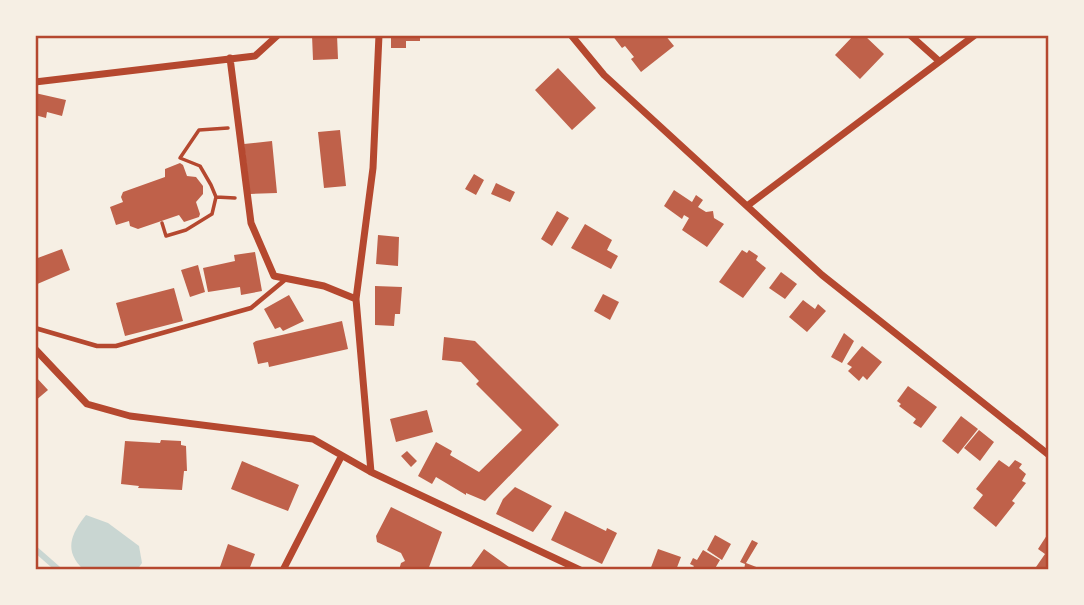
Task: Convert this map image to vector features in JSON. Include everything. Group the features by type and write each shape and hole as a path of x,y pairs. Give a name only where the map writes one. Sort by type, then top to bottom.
{"street":[{"path":"35,82 255,56 278,35"},
{"path":"371,472 356,299 373,168 379,35"},
{"path":"571,35 604,75 822,275 1049,455"},
{"path":"910,35 939,61"},
{"path":"747,206 975,35"},
{"path":"230,58 251,223 274,276 324,286 356,299"},
{"path":"35,349 87,404 130,416 313,439 371,472 580,570"},
{"path":"283,570 341,457"}],"lane":[{"path":"35,328 97,346 116,346 251,308 287,278"}],"path":[{"path":"162,223 166,236 186,230 212,214 216,197 200,166 180,158 199,130 239,127"},
{"path":"216,197 247,197"}],"shaded area":[{"path":"86,515 108,523 139,546 142,563 137,570 84,570 77,563 71,549 73,536"}],"building":[{"path":"312,35 337,35 338,59 313,60"},
{"path":"391,35 420,35 420,41 406,41 406,48 391,48"},
{"path":"612,35 665,35 674,46 641,72 631,59 634,57 625,46 622,48"},
{"path":"854,35 864,35 884,54 860,79 835,55"},
{"path":"558,68 596,108 572,130 535,90"},
{"path":"35,93 66,100 62,116 47,112 46,118 35,115"},
{"path":"340,130 346,186 324,188 318,132"},
{"path":"272,141 277,193 250,194 244,144"},
{"path":"180,163 187,176 196,177 203,186 203,194 196,202 199,217 184,222 179,215 138,229 130,226 129,221 116,225 110,207 123,202 123,192 165,177 165,169"},
{"path":"474,174 484,180 476,195 465,189"},
{"path":"496,183 515,192 510,202 491,194"},
{"path":"674,190 692,202 696,195 703,200 698,207 706,212 713,211 714,218 724,224 707,247 682,230 689,218 684,215 682,219 664,206"},
{"path":"557,211 569,218 552,246 541,239"},
{"path":"585,224 612,240 607,250 618,256 611,269 571,248"},
{"path":"378,235 399,237 398,266 376,264"},
{"path":"62,249 70,270 35,285 35,259"},
{"path":"742,250 747,253 749,250 758,256 756,260 766,268 743,298 719,282"},
{"path":"255,252 262,291 241,295 240,287 208,292 203,268 235,261 234,255"},
{"path":"198,265 205,292 190,297 181,270"},
{"path":"781,272 797,284 785,299 769,288"},
{"path":"375,286 402,287 400,314 395,314 394,326 375,325"},
{"path":"174,288 183,321 125,336 116,303"},
{"path":"603,294 619,302 610,320 594,311"},
{"path":"289,295 304,321 283,331 280,327 275,329 264,309"},
{"path":"803,300 815,309 818,304 826,311 807,332 789,317"},
{"path":"342,321 348,349 269,367 268,362 258,364 253,343 256,341"},
{"path":"844,333 854,341 842,363 831,357"},
{"path":"444,337 475,341 559,425 485,501 466,495 436,477 432,484 418,476 436,442 452,451 450,455 479,472 522,430 476,384 479,381 461,362 442,360"},
{"path":"862,346 882,362 867,380 863,376 859,381 848,371 852,367 847,364"},
{"path":"35,376 48,390 35,401"},
{"path":"908,386 937,407 921,428 913,423 916,419 899,406 901,404 897,401"},
{"path":"427,410 433,432 396,442 390,419"},
{"path":"961,416 978,429 958,454 942,441"},
{"path":"979,430 994,442 980,461 964,448"},
{"path":"161,440 181,441 181,445 186,446 187,471 184,471 182,490 138,488 139,486 121,484 125,441 160,443"},
{"path":"407,451 417,461 411,467 401,456"},
{"path":"999,460 1009,467 1015,460 1022,464 1019,468 1026,474 1022,481 1026,483 1012,501 1015,503 996,527 973,508 983,495 976,489"},
{"path":"242,461 299,485 288,511 231,489"},
{"path":"515,487 552,506 533,532 496,514 503,499"},
{"path":"391,507 442,532 428,570 399,570 401,563 405,561 401,553 377,542 376,536"},
{"path":"565,511 606,531 607,528 617,533 602,564 551,540"},
{"path":"1049,532 1049,570 1040,570 1036,567 1045,554 1038,549"},
{"path":"715,535 731,544 722,560 707,550"},
{"path":"752,540 758,543 746,563 764,570 744,570 745,564 740,562"},
{"path":"228,544 255,554 249,570 220,567"},
{"path":"484,549 513,570 469,570"},
{"path":"658,549 681,557 676,570 650,570"},
{"path":"703,550 720,560 714,570 691,570 694,566 690,564 693,558 697,560"}],"waterway":[{"path":"35,549 59,570"}]}
